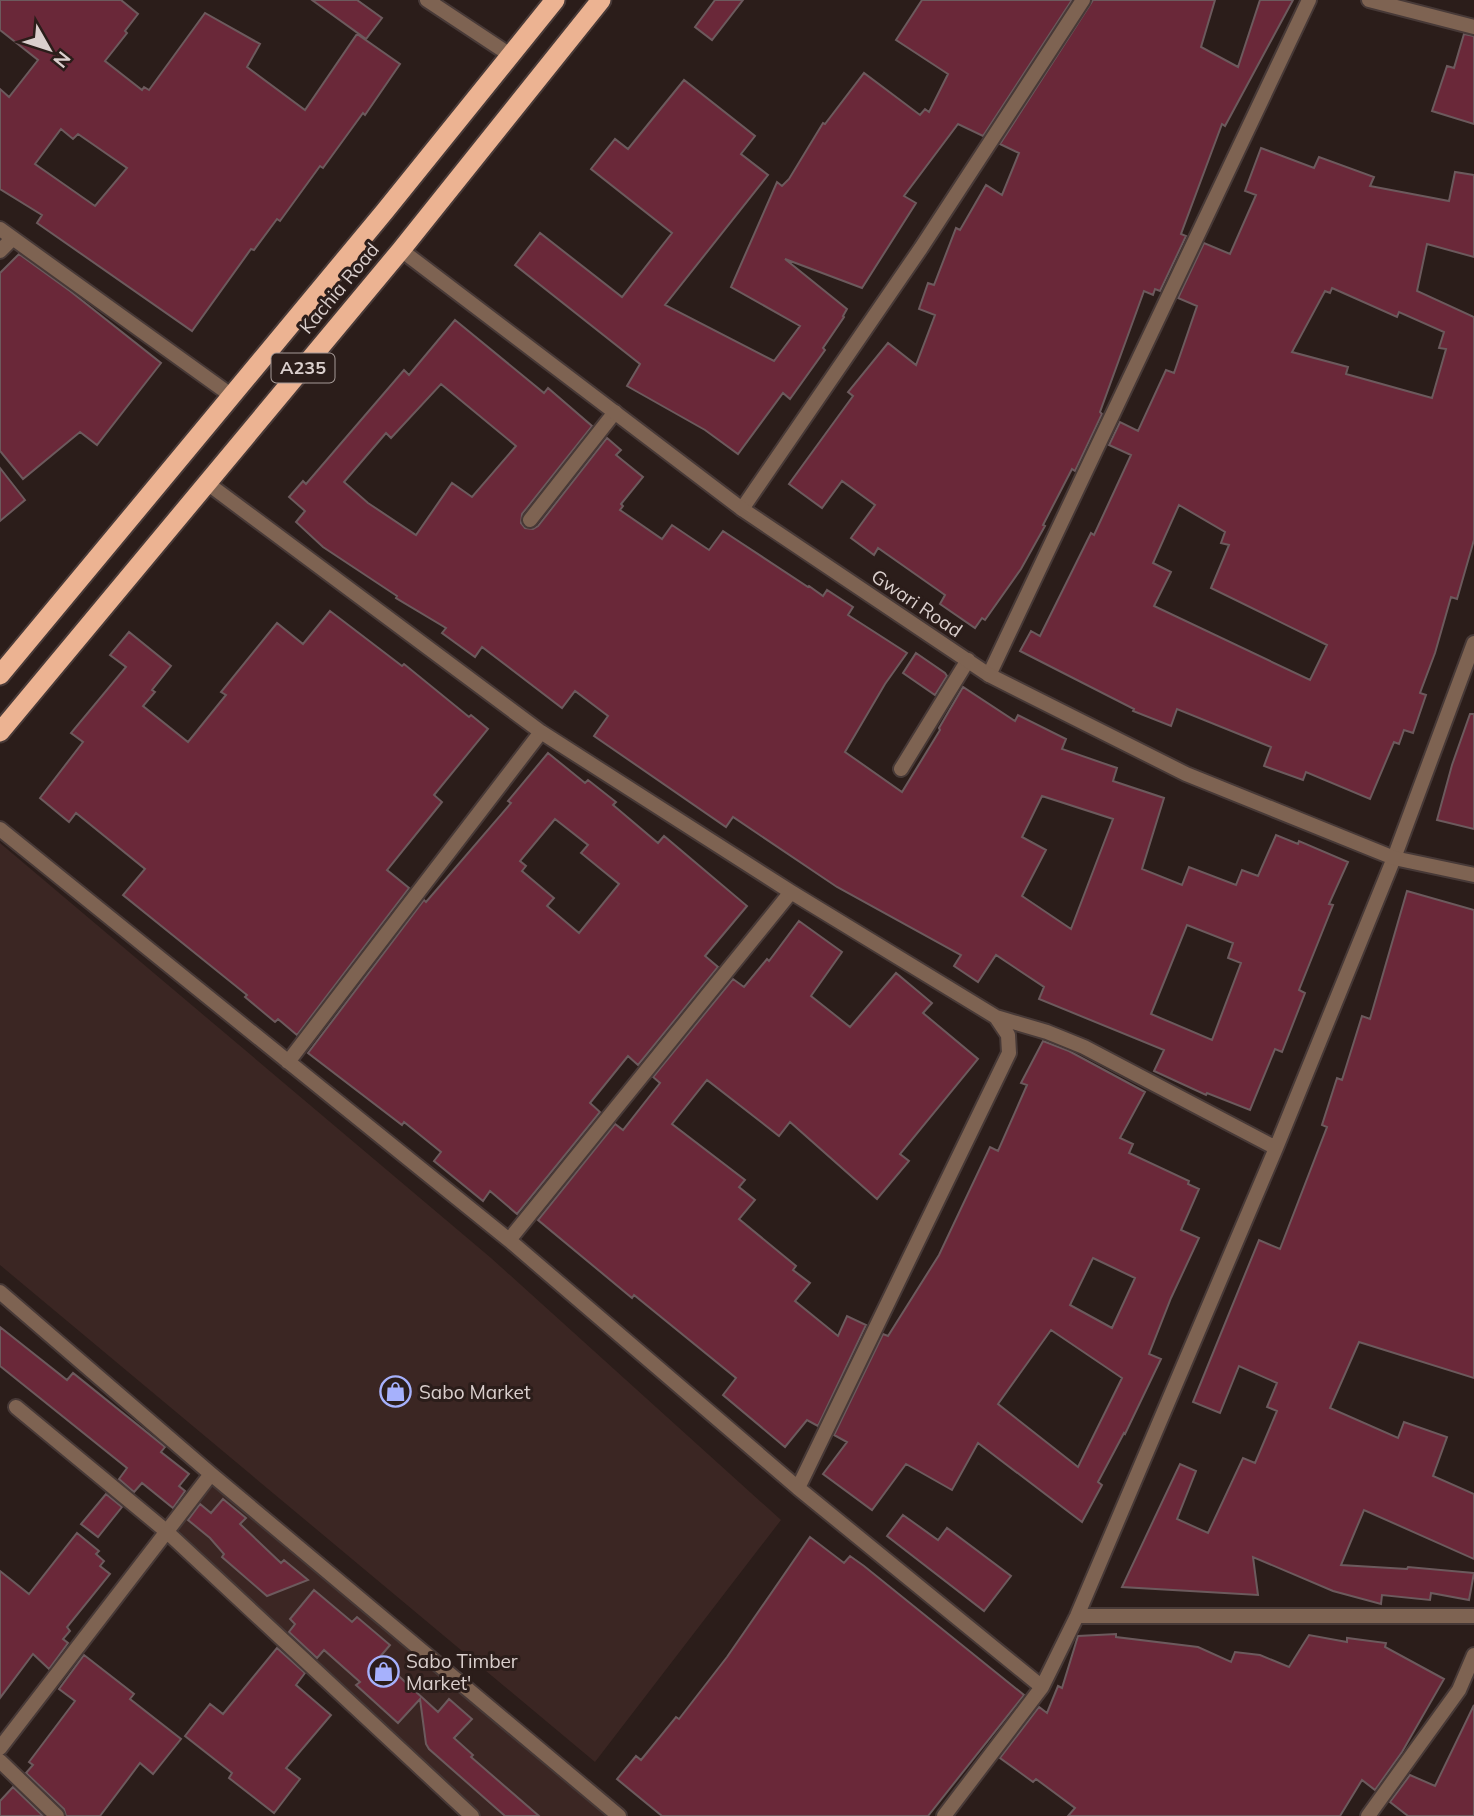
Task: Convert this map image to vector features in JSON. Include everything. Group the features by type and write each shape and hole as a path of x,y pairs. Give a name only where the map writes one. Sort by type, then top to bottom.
{"highway":[{"name":"Kachia Road","path":"0,675 385,211 555,0"},
{"name":"Kachia Road","path":"0,732 401,250 601,0"}],"street":[{"path":"428,0 510,55"},
{"path":"741,509 921,248 1083,0"},
{"path":"989,675 1309,0"},
{"path":"1369,0 1474,27"},
{"path":"0,229 232,396"},
{"path":"0,251 12,239"},
{"name":"Gwari Road","path":"401,250 741,509 989,675 1186,774 1394,858 1474,875"},
{"path":"530,520 614,412"},
{"path":"207,483 541,732 790,892 996,1017 1047,1032 1084,1047 1276,1148"},
{"path":"944,1816 1042,1687 1077,1616 1276,1148 1394,858 1474,643"},
{"path":"901,769 968,660"},
{"path":"288,1062 541,732"},
{"path":"0,830 509,1240 798,1488 1042,1687"},
{"path":"509,1240 790,892"},
{"path":"798,1488 1009,1053 1008,1035 996,1017"},
{"path":"0,1292 211,1474 619,1816"},
{"path":"16,1407 166,1531 472,1816"},
{"path":"0,1748 211,1474"},
{"path":"1077,1616 1474,1616"},
{"path":"1368,1816 1459,1690 1474,1655"},
{"path":"0,1761 57,1816"}],"shaded area":[{"name":"Sabo Market","path":"0,843 491,1258 781,1520 595,1762 0,1265"},
{"name":"Sabo Timber Market'","path":"212,1484 611,1816 479,1816 176,1528"}],"building":[{"path":"0,0 121,0 138,14 105,61 142,90 144,87 149,90 205,13 260,44 247,67 305,110 357,34 400,64 365,115 363,113 323,168 320,166 280,221 277,219 254,250 251,249 192,331 37,223 42,215 0,189 0,89 9,97 38,60 0,30","holes":["61,129 73,139 78,134 127,168 95,206 35,164"]},
{"path":"312,0 357,0 382,18 366,39"},
{"path":"715,0 743,0 712,40 695,27"},
{"path":"922,0 1072,0 983,136 958,124 904,196 916,203 862,288 785,259 847,309 823,348 825,350 790,399 783,393 738,454 705,430 627,386 640,364 515,265 540,233 622,297 672,233 591,169 615,139 628,149 684,80 755,136 741,154 768,175 665,305 774,361 800,326 731,287 777,182 782,186 789,179 823,123 825,124 864,73 920,115 925,109 929,112 948,74 896,40"},
{"path":"1093,0 1215,0 1201,47 1238,67 1260,0 1293,0 1225,126 1222,124 1181,234 1186,236 1160,291 1155,289 1153,295 1144,291 1100,412 1102,414 1075,471 1072,469 1021,569 985,620 982,618 975,628 940,604 945,595 878,548 874,555 851,538 875,505 842,481 822,508 789,484 853,396 848,392 888,343 916,365 935,315 919,309 928,283 934,285 956,228 960,230 986,185 1002,195 1019,153 1000,144"},
{"path":"1464,34 1474,36 1474,124 1432,111 1447,66 1454,68"},
{"path":"1261,148 1314,168 1319,157 1374,177 1370,186 1449,201 1455,172 1474,175 1474,257 1427,244 1417,291 1474,317 1474,540 1457,599 1451,597 1420,693 1426,695 1413,733 1404,730 1399,744 1394,742 1370,799 1306,772 1303,780 1264,766 1271,747 1177,709 1171,726 1133,711 1134,709 1020,651 1031,631 1040,636 1091,533 1094,535 1131,455 1109,445 1120,422 1138,431 1166,370 1174,373 1197,306 1178,298 1204,243 1230,254 1256,195 1245,191","holes":["1332,288 1397,317 1399,312 1444,332 1439,348 1446,349 1432,398 1346,374 1348,367 1292,352 1325,291 1330,293","1179,505 1225,532 1221,543 1229,545 1211,588 1327,645 1310,680 1154,606 1171,572 1153,563"]},
{"path":"19,254 161,363 97,445 80,432 23,479 0,451 0,273"},
{"path":"455,320 544,393 548,388 592,426 522,514 521,523 525,528 533,529 538,526 607,438 621,450 616,455 643,477 621,504 623,506 620,510 662,539 672,525 709,550 723,531 823,596 827,590 853,607 848,615 907,653 885,684 845,752 902,792 963,687 1015,721 1018,715 1066,739 1062,749 1117,768 1113,781 1164,798 1142,869 1182,885 1189,867 1236,885 1242,870 1258,876 1276,835 1298,844 1299,841 1348,862 1329,904 1333,905 1299,990 1305,993 1282,1052 1275,1049 1250,1110 1207,1093 1206,1095 1154,1071 1164,1050 1039,999 1044,987 996,955 978,982 954,966 961,955 837,887 733,817 726,827 594,736 608,716 575,691 562,708 482,647 475,657 442,633 446,628 396,598 397,596 323,547 296,522 305,511 289,497 303,481 306,484 404,370 409,375","holes":["441,384 516,446 472,497 452,483 416,535 368,503 344,482 386,433 391,438","1042,796 1113,819 1071,929 1022,896 1046,850 1022,837","1187,925 1233,943 1228,958 1241,963 1212,1040 1151,1014"]},
{"path":"0,468 25,500 0,521"},
{"path":"330,611 488,729 434,795 442,802 387,870 409,888 297,1035 278,1019 275,1022 245,997 247,995 123,895 145,869 76,813 69,822 40,798 83,742 71,733 126,667 110,655 129,632 171,666 143,706 188,742 226,695 221,692 277,623 303,644"},
{"path":"916,653 947,676 935,695 903,673"},
{"path":"1470,714 1474,714 1474,829 1437,820"},
{"path":"548,753 585,783 588,780 616,802 613,805 658,843 664,836 747,906 705,956 718,967 638,1065 628,1056 590,1103 600,1112 517,1214 490,1191 483,1201 434,1161 441,1152 308,1053 424,900 426,902 511,803 508,801","holes":["555,819 588,845 581,853 619,884 579,933 547,906 554,898 522,871 526,866 520,861"]},
{"path":"1407,891 1474,910 1474,1378 1359,1342 1330,1408 1398,1438 1404,1422 1447,1437 1433,1476 1474,1494 1474,1559 1364,1510 1341,1565 1474,1573 1469,1600 1431,1593 1430,1600 1382,1595 1381,1604 1333,1591 1253,1557 1258,1595 1122,1587 1180,1464 1196,1471 1177,1519 1208,1533 1243,1458 1255,1463 1277,1411 1267,1407 1277,1383 1239,1366 1220,1413 1193,1402 1259,1240 1280,1249 1327,1127 1322,1125 1337,1078 1342,1080 1362,1016 1370,1019"},
{"path":"799,921 842,952 811,996 850,1027 896,973 932,1003 923,1013 978,1059 900,1154 909,1161 877,1199 790,1122 779,1136 707,1080 672,1124 745,1180 739,1187 755,1200 739,1219 796,1266 793,1270 810,1283 795,1301 838,1336 847,1316 866,1325 818,1426 807,1420 785,1447 723,1395 736,1378 634,1295 632,1298 538,1220 615,1124 623,1130 660,1083 653,1077 733,979 744,987 767,959 769,961"},
{"path":"1043,1041 1069,1051 1145,1092 1120,1138 1133,1144 1129,1153 1189,1181 1188,1184 1199,1189 1181,1230 1199,1238 1149,1354 1161,1359 1125,1434 1098,1482 1102,1485 1082,1522 978,1443 952,1490 906,1464 872,1510 823,1474 847,1442 834,1435 883,1334 888,1336 939,1255 990,1147 998,1151 1027,1085 1021,1083","holes":["1093,1258 1135,1278 1112,1328 1070,1305","1051,1330 1122,1378 1078,1467 998,1404"]},
{"path":"0,1327 67,1380 73,1373 165,1447 161,1452 189,1474 179,1486 185,1491 173,1508 142,1483 134,1492 119,1479 127,1468 0,1366"},
{"path":"106,1494 122,1507 98,1537 81,1524"},
{"path":"223,1499 246,1518 240,1524 281,1563 284,1560 308,1580 267,1596 222,1557 224,1554 210,1538 188,1520 200,1504 211,1513"},
{"path":"903,1515 938,1540 947,1528 1011,1576 984,1611 887,1536"},
{"path":"77,1533 99,1551 96,1554 104,1561 100,1566 110,1574 67,1627 70,1631 63,1639 68,1643 49,1669 33,1654 0,1698 0,1571 29,1594"},
{"path":"810,1537 844,1563 850,1556 864,1566 1024,1695 928,1816 662,1816 617,1779 636,1756 641,1760 676,1717 679,1719 727,1657"},
{"path":"314,1590 352,1622 357,1617 390,1645 379,1658 438,1712 449,1699 472,1719 454,1738 473,1755 471,1757 539,1816 505,1816 429,1749 420,1699 398,1723 356,1685 360,1682 324,1650 317,1658 289,1632 295,1624 290,1619"},
{"path":"1116,1634 1116,1637 1198,1647 1231,1662 1235,1652 1260,1655 1289,1667 1309,1635 1347,1642 1347,1638 1386,1643 1385,1647 1444,1679 1402,1752 1375,1790 1362,1780 1340,1816 1068,1816 1075,1808 1036,1779 1033,1782 1000,1758 1039,1707 1047,1713 1058,1686 1062,1688 1078,1636"},
{"path":"277,1648 305,1673 296,1685 331,1715 286,1768 300,1779 274,1813 229,1778 232,1773 185,1736 210,1704 223,1714"},
{"path":"84,1655 134,1694 130,1699 181,1739 153,1774 140,1763 100,1816 66,1816 64,1809 26,1773 33,1765 29,1762 75,1701 59,1689"},
{"path":"1474,1705 1474,1816 1408,1816 1390,1802 1410,1775 1435,1786"},
{"path":"13,1787 43,1816 0,1816 0,1801"}],"place":[{"name":"Sabo Market","path":"396,1392"},
{"name":"Sabo Timber Market'","path":"383,1672"}]}
